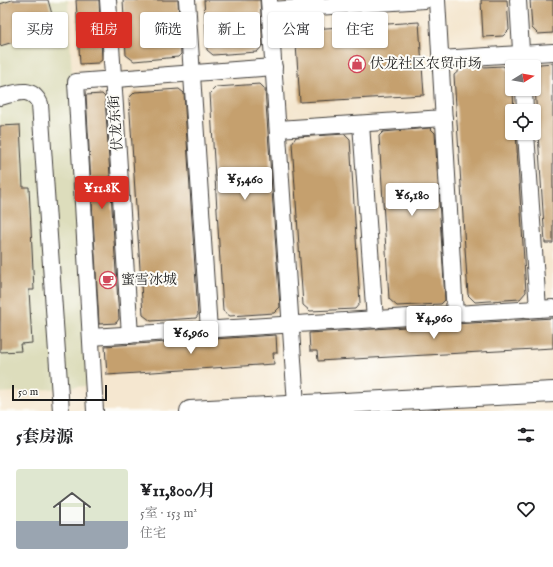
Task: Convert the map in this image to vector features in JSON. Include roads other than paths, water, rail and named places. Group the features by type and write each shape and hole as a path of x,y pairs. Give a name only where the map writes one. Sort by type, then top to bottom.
{"main road":[{"path":"190,411 553,392"}],"lane":[{"name":"伏龙东街","path":"108,0 130,335"},
{"path":"187,0 209,330"},
{"path":"296,405 269,5 425,0"},
{"path":"437,0 455,315"},
{"path":"518,0 522,60"},
{"path":"525,60 553,52"},
{"path":"440,59 505,61"},
{"path":"95,411 76,82 274,67"},
{"path":"0,97 23,91 31,92 40,104 61,411"},
{"path":"278,129 444,118"},
{"path":"361,124 375,320"},
{"path":"91,337 545,309 527,140"}],"place":[{"name":"伏龙社区农贸市场","path":"357,64"},
{"name":"蜜雪冰城","path":"108,280"}]}
